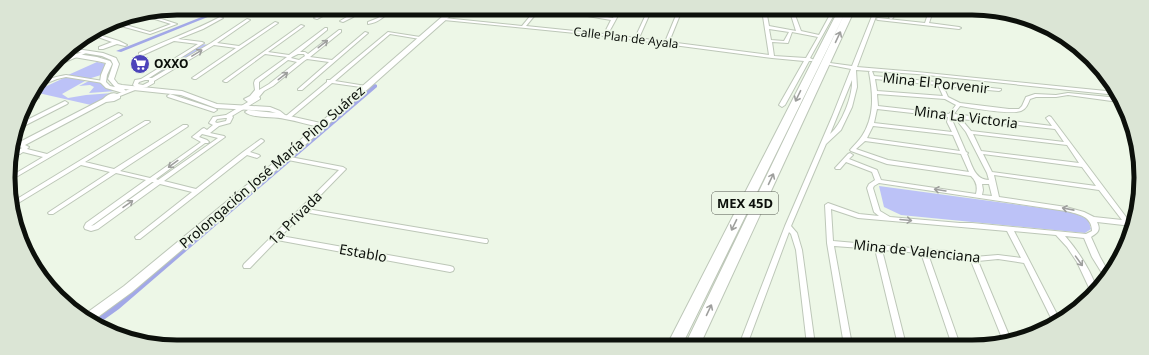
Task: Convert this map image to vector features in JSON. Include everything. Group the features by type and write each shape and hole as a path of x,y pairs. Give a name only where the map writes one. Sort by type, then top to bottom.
{"highway":[{"name":"MEX 45D","path":"677,340 840,15"},
{"name":"MEX 45D","path":"694,340 848,15"}],"main road":[{"name":"Prolongación José María Pino Suárez","path":"92,316 128,289 285,158 420,38 448,15"}],"street":[{"path":"316,18 322,15"},
{"path":"342,21 353,15"},
{"path":"369,22 378,19 383,15"},
{"path":"524,26 533,15"},
{"path":"580,21 583,15"},
{"path":"587,15 613,19"},
{"path":"604,35 616,15"},
{"path":"636,39 648,15"},
{"path":"667,43 678,15"},
{"path":"765,15 772,57"},
{"path":"793,15 799,32"},
{"path":"782,105 810,59 820,36 832,15"},
{"path":"927,24 930,15"},
{"path":"876,16 900,21"},
{"path":"876,16 900,21 959,28"},
{"path":"745,340 788,226 876,16"},
{"path":"122,25 151,33 175,24 151,17"},
{"path":"141,54 201,29 221,18"},
{"name":"Calle Plan de Ayala","path":"444,19 604,35 772,57 810,59"},
{"path":"17,149 107,100 116,99 121,92 137,86 148,85 152,80 213,44 248,20"},
{"path":"194,78 276,24"},
{"path":"225,81 302,26"},
{"path":"767,27 820,36"},
{"path":"214,144 195,138 215,124 225,124 230,120 230,117 228,116 240,110 259,90 271,85 339,31 325,30 258,81 256,83 259,90"},
{"path":"769,41 786,42 791,31"},
{"path":"300,89 366,33"},
{"path":"286,116 389,33 420,38"},
{"path":"98,36 125,45"},
{"path":"173,40 241,47"},
{"path":"102,48 117,42"},
{"path":"137,86 142,80 202,43"},
{"path":"76,51 84,53 97,53 114,59 116,64 111,78 121,92"},
{"path":"66,60 84,53"},
{"path":"265,53 290,56 305,53 306,58"},
{"path":"70,55 88,56 108,62 109,64 104,75 103,82"},
{"path":"290,56 293,61 306,58 333,61"},
{"path":"830,64 853,68 869,68 962,77 1110,93"},
{"path":"822,146 838,130 849,107 855,87 853,68"},
{"name":"Mina El Porvenir","path":"838,168 863,139 872,124 876,107 872,74 999,90"},
{"path":"46,82 66,76 103,82 108,87 121,92 176,97 210,110 240,110"},
{"path":"142,80 152,80"},
{"path":"330,81 366,87"},
{"path":"939,83 946,98"},
{"path":"137,86 182,93 216,106 286,116 322,126"},
{"path":"875,92 946,98 959,104 1010,111 1020,110 1024,107 1028,98 1035,95 1056,96 1068,94 1114,99"},
{"path":"24,124 66,102"},
{"path":"959,104 950,122 981,188 978,196"},
{"name":"Mina La Victoria","path":"876,107 953,114 1056,128"},
{"path":"953,114 969,132 990,173 996,199"},
{"path":"15,176 119,115"},
{"path":"1049,118 1100,188 1128,220"},
{"path":"17,202 147,122"},
{"path":"872,124 956,134"},
{"path":"51,213 185,126"},
{"path":"969,132 1068,144"},
{"path":"203,133 222,137 96,227 91,229 87,227 88,224 205,141"},
{"path":"863,139 964,153"},
{"path":"138,237 261,141"},
{"path":"23,147 47,156"},
{"path":"852,152 887,162 975,176 992,182"},
{"path":"979,152 1083,165"},
{"path":"245,154 257,156"},
{"name":"1a Privada","path":"247,266 343,169 285,158"},
{"path":"845,160 875,171 878,182"},
{"path":"80,163 198,191"},
{"path":"990,173 1100,188"},
{"path":"847,340 830,243 828,205 867,218 1088,236 1094,232 1092,219 1088,215 1071,210 878,182 871,185 870,188 877,212 889,219"},
{"path":"303,210 485,241"},
{"path":"867,218 877,212"},
{"path":"1092,219 1127,223"},
{"path":"788,226 794,233 799,250 810,340"},
{"path":"1010,229 1055,317"},
{"path":"1058,233 1068,243 1084,269 1092,287"},
{"path":"1088,236 1096,257 1104,271"},
{"name":"Establo","path":"276,237 450,269"},
{"name":"Mina de Valenciana","path":"830,243 946,253 974,259 998,257 1026,260"},
{"path":"878,247 901,340"},
{"path":"924,251 954,340"},
{"path":"974,259 1005,337"}],"shaded area":[{"path":"201,44 210,45 153,79 145,78"},
{"path":"97,62 107,64 101,75 88,79 68,75"},
{"path":"66,77 85,81 62,94 68,98 113,93 91,105 39,93 41,89"},
{"path":"89,81 101,83 116,91 89,93 94,87 90,85 79,86"},
{"path":"879,186 1071,212 1088,219 1091,229 1085,233 901,215 884,207"}],"waterway":[{"path":"119,51 210,15"},
{"path":"98,319 116,307 237,205 375,86"}],"place":[{"name":"OXXO","path":"140,64"}]}
